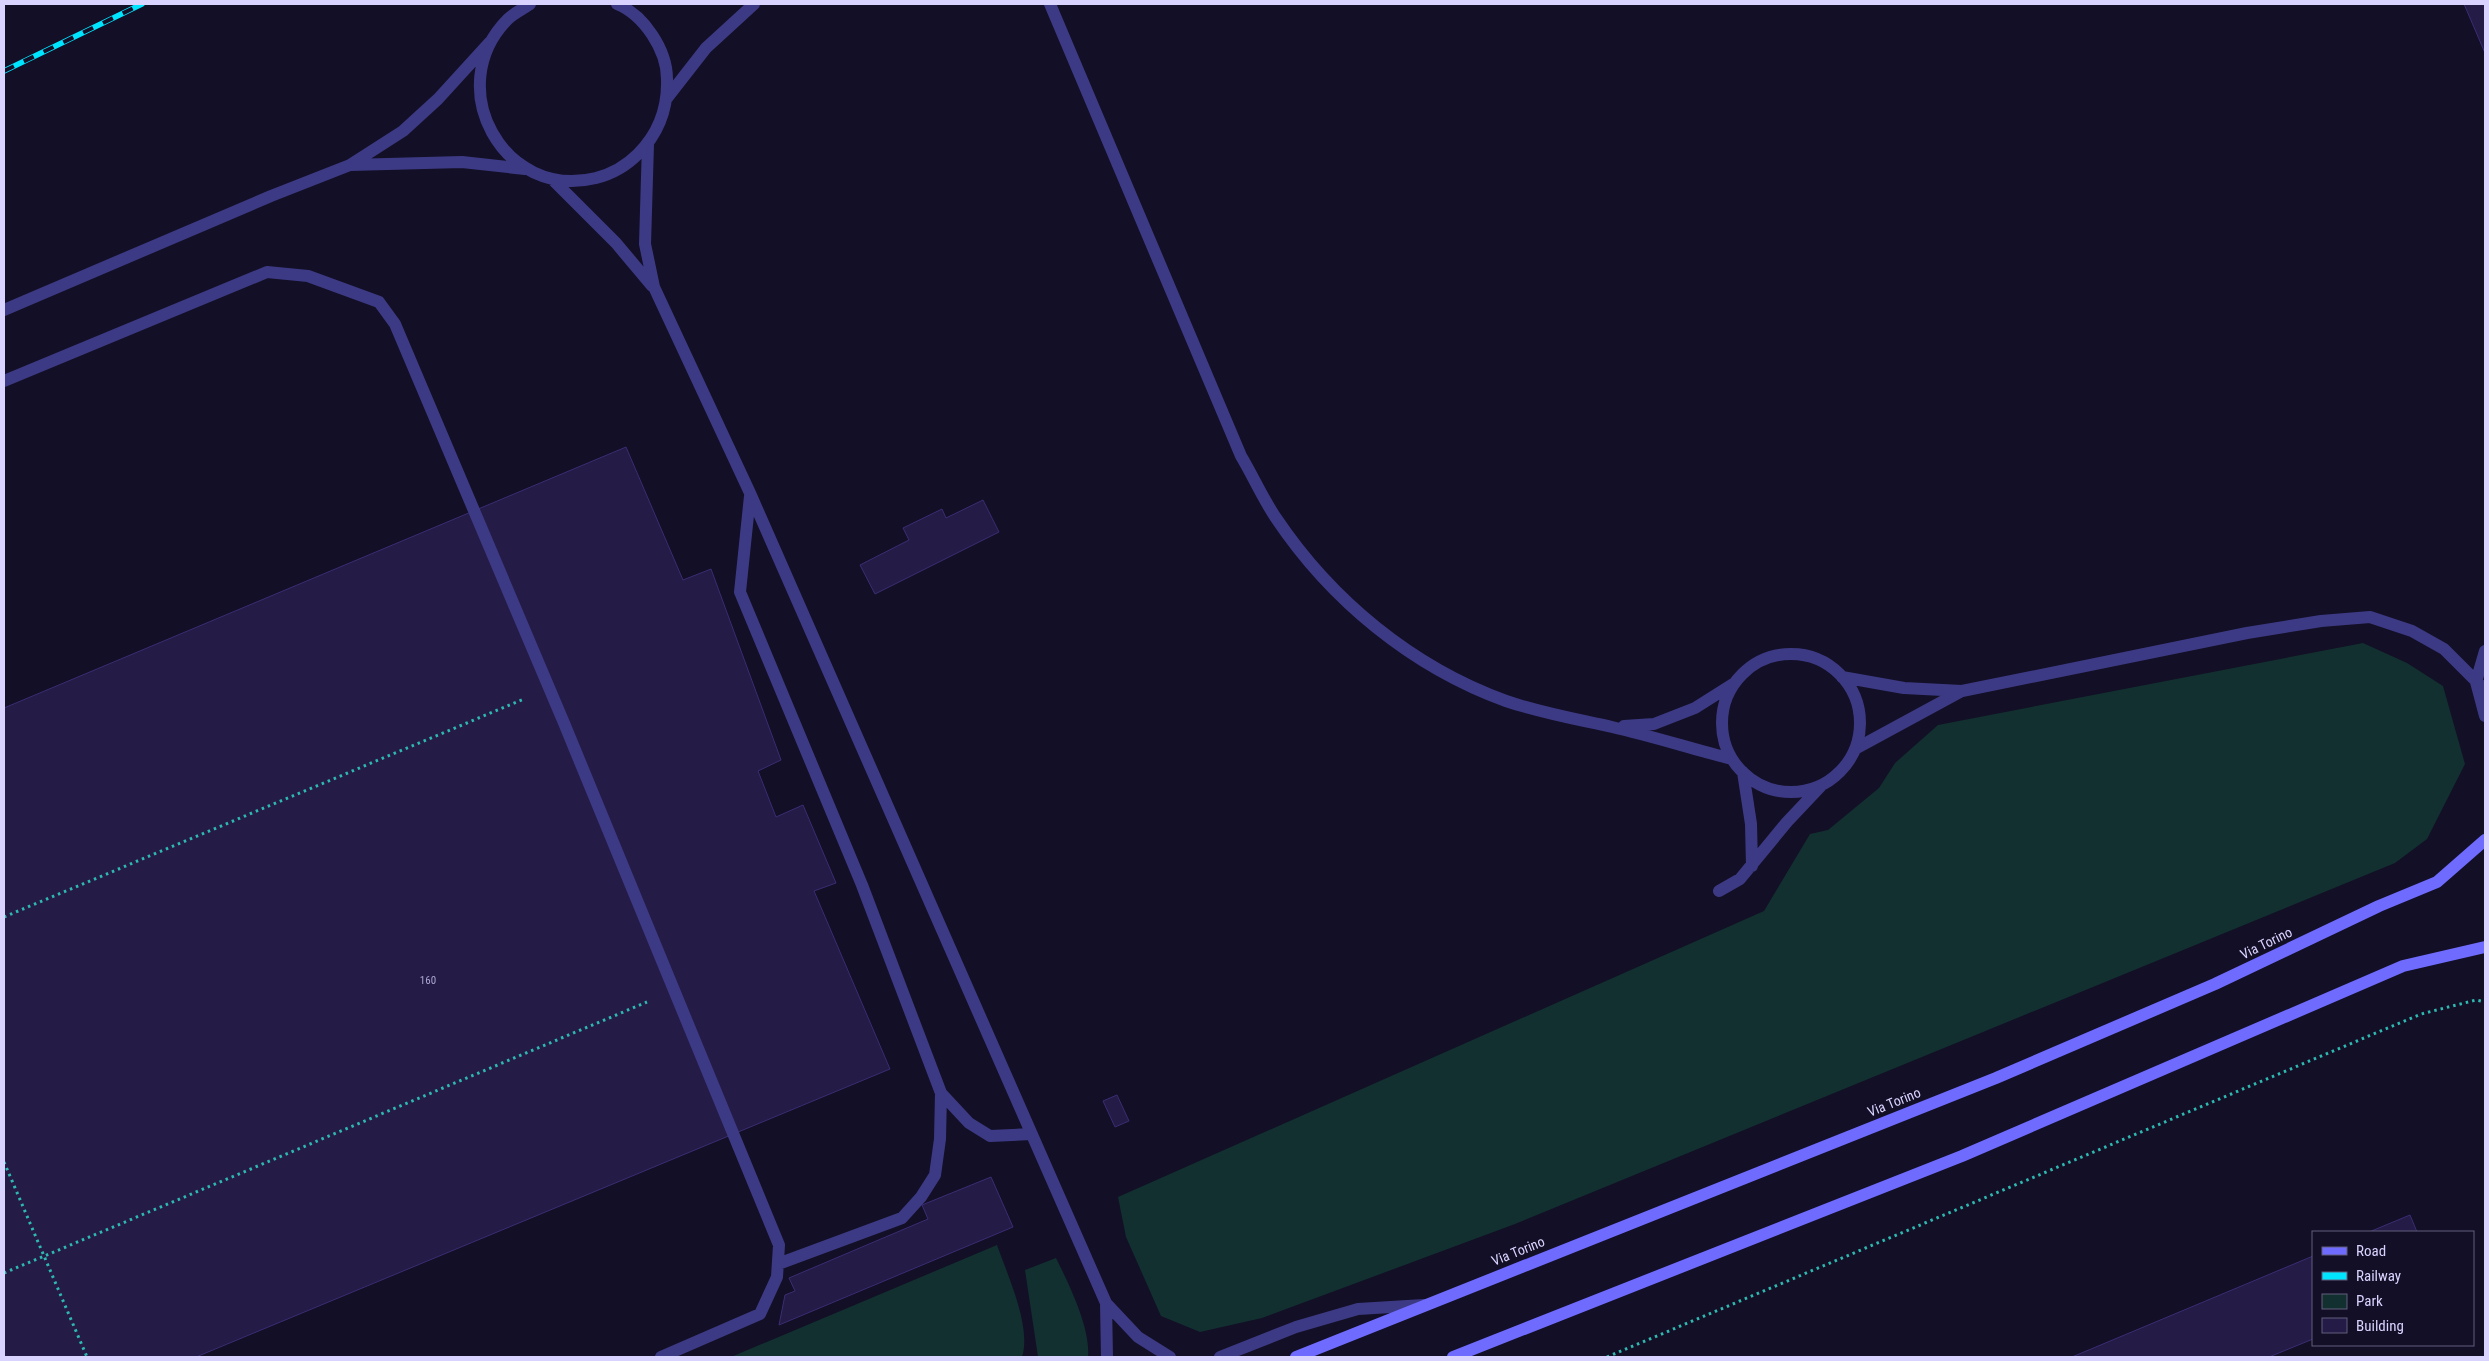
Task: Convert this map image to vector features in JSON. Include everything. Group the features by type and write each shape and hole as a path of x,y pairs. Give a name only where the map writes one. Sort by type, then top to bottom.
{"main road":[{"name":"Via Torino","path":"1296,1357 1424,1304 1996,1078 2214,984 2379,906 2437,882 2485,840"},
{"path":"1453,1357 1962,1156 2403,966 2485,947"}],"lane":[{"path":"4,310 271,196 350,165 403,131 438,99 490,42 508,18 530,4"},
{"path":"350,165 462,162 526,169 552,179 580,181 608,174 630,163 648,144 661,123 668,98 667,73 660,49 644,24 621,4"},
{"path":"668,98 706,48 754,4"},
{"path":"1050,4 1241,456 1276,518 1322,578 1362,615 1406,650 1454,677 1514,703 1560,718 1611,727 1732,759"},
{"path":"490,42 480,70 479,100 488,128 504,151 526,169"},
{"path":"648,144 645,244 654,288 750,493 1106,1303 1138,1337 1170,1357"},
{"path":"552,179 616,243 654,288"},
{"path":"4,381 268,272 308,276 379,302 395,324 564,723 779,1244 777,1277 760,1314 661,1357"},
{"path":"750,493 740,592 862,885 941,1093 940,1139 935,1175 921,1197 902,1218 778,1264"},
{"path":"1842,677 1904,688 1962,691 2247,634 2321,621 2370,617 2412,631 2444,649 2481,686"},
{"path":"2485,651 2481,686 2485,716"},
{"path":"1611,727 1654,724 1695,708 1736,682 1753,666 1777,656 1790,654 1810,657 1827,665 1842,677 1853,693 1859,711 1860,730 1855,749 1847,764 1822,786 1787,822 1740,879 1719,891"},
{"path":"1736,682 1727,696 1722,728 1725,744 1732,759 1756,783 1772,790 1788,792 1822,786"},
{"path":"1855,749 1962,691"},
{"path":"1743,772 1751,824 1752,866"},
{"path":"941,1093 969,1123 990,1136 1031,1134"},
{"path":"1106,1303 1107,1357"},
{"path":"1220,1357 1296,1327 1358,1309 1424,1304"}],"path":[{"path":"4,917 533,695"},
{"path":"1607,1357 2422,1014 2476,1000 2485,1002"},
{"path":"4,1273 650,1001"},
{"path":"4,1162 86,1357"}],"green space":[{"path":"2363,643 2407,663 2443,686 2465,764 2427,839 2395,863 1515,1224 1262,1318 1200,1332 1161,1316 1126,1237 1118,1197 1764,911 1810,834 1828,830 1879,788 1895,763 1938,725"},
{"path":"997,1245 1021,1316 1024,1331 1022,1357 731,1357"},
{"path":"1056,1258 1073,1293 1083,1320 1088,1357 1038,1357 1025,1270"}],"building":[{"path":"2464,4 2485,4 2485,53"},
{"path":"626,447 683,580 711,569 781,760 758,771 776,817 803,805 836,883 814,891 890,1069 196,1357 4,1357 4,708"},
{"path":"983,500 999,532 875,594 860,565 909,540 903,528 942,509 946,518"},
{"path":"1117,1095 1129,1121 1115,1127 1103,1101"},
{"path":"991,1177 1013,1227 779,1325 785,1295 795,1291 789,1278 928,1219 922,1205"},
{"path":"2410,1215 2417,1231 2371,1231"},
{"path":"2312,1256 2312,1339 2269,1357 2072,1357"}],"railway":[{"path":"4,71 142,4"}]}
